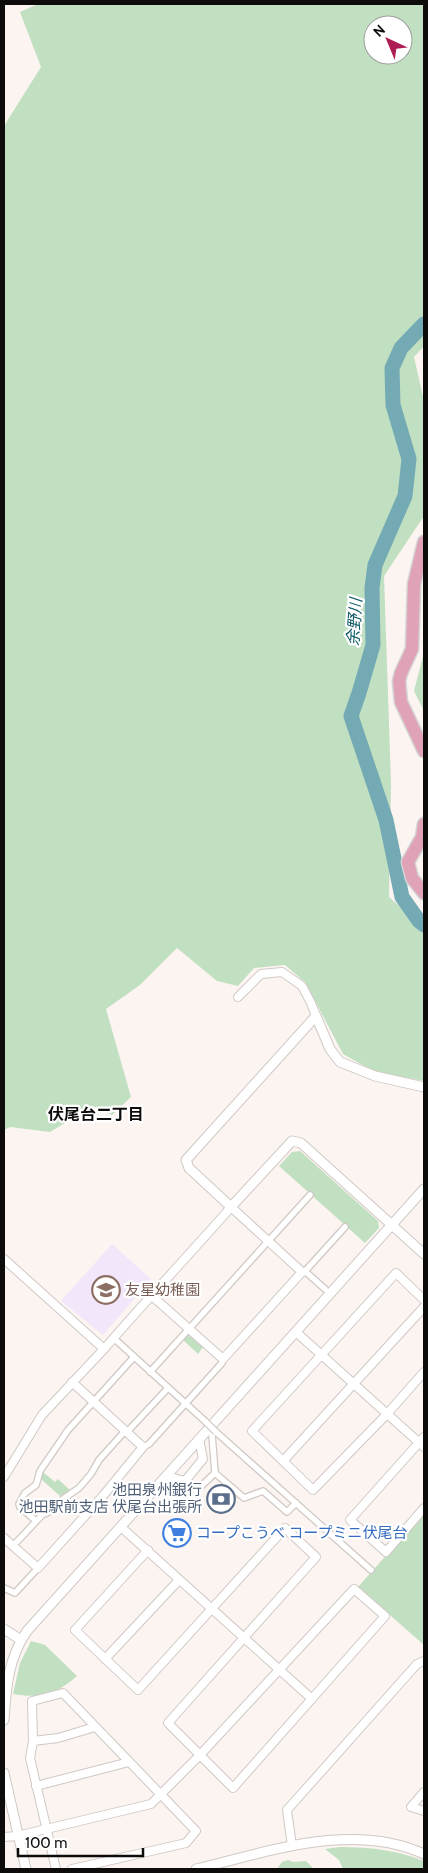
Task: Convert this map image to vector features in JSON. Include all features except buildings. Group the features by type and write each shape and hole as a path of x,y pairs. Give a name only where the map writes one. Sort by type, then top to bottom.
{"highway":[{"path":"424,542 414,584 412,649 399,681 401,702 424,751"},
{"path":"424,824 422,837 408,862 412,878 424,893"}],"street":[{"path":"238,997 261,974 282,972 302,986 330,1049 340,1062 375,1076 424,1088"},
{"path":"316,1016 186,1160 189,1168 231,1207 302,1272 308,1273 325,1289"},
{"path":"4,1477 42,1415 292,1141 301,1143 393,1224 424,1254"},
{"path":"4,1720 5,1686 10,1667 21,1640 424,1188"},
{"path":"150,1372 310,1195"},
{"path":"4,1588 15,1593 102,1497 143,1447 149,1444 186,1404 223,1359 345,1227"},
{"path":"4,1259 104,1349"},
{"path":"424,1300 396,1273 252,1431 313,1490 387,1414 424,1372"},
{"path":"152,1296 223,1359"},
{"path":"284,1460 424,1307"},
{"path":"296,1332 387,1414 423,1442 350,1520 386,1552 424,1508"},
{"path":"118,1342 206,1422 214,1434 371,1570"},
{"path":"36,1521 19,1504 25,1494 36,1485 40,1471 68,1430 134,1357"},
{"path":"72,1382 143,1447"},
{"path":"13,1546 42,1515 51,1511 63,1499 79,1488 91,1474 99,1460 168,1388"},
{"path":"186,1490 197,1490 214,1473 214,1434"},
{"path":"166,1476 185,1481 203,1459 199,1439"},
{"path":"214,1473 244,1498 263,1490 287,1512 296,1504"},
{"path":"121,1527 211,1609 281,1669 312,1699"},
{"path":"4,1837 18,1836 151,1804 200,1755 281,1669 354,1588 385,1616 233,1788 200,1755 168,1723 316,1557 286,1528 138,1690 75,1630 148,1550"},
{"path":"4,1539 38,1568"},
{"path":"105,1659 179,1580"},
{"path":"4,1629 21,1640"},
{"path":"292,1846 286,1810 417,1664 424,1661"},
{"path":"56,1869 30,1758 33,1741 32,1701 63,1693 196,1831 186,1843 72,1869"},
{"path":"33,1741 58,1738 95,1727"},
{"path":"36,1786 130,1762"},
{"path":"4,1773 5,1785 26,1869"},
{"path":"424,1792 411,1807 424,1811"},
{"path":"196,1869 292,1846 324,1842 371,1839 408,1846 424,1854"}],"shaded area":[{"name":"友星幼稚園","path":"112,1244 151,1279 103,1335 61,1301"}],"green space":[{"path":"38,4 424,4 424,346 414,357 424,401 424,516 384,576 391,783 389,897 424,928 424,1081 373,1071 343,1054 305,982 285,965 254,968 238,986 217,981 177,948 140,985 106,1009 131,1097 112,1115 93,1106 50,1132 10,1127 4,1130 4,126 41,67 20,12"},
{"path":"424,657 424,711 414,691"},
{"path":"300,1151 378,1221 379,1228 365,1243 279,1166 292,1152"},
{"path":"187,1334 203,1347 198,1354 182,1339"},
{"path":"43,1472 55,1482 58,1479 70,1490 60,1496 41,1479"},
{"path":"424,1513 424,1645 358,1587"},
{"path":"31,1641 45,1645 77,1676 48,1694 32,1696 13,1694 20,1663"},
{"path":"340,1847 404,1854 424,1861 424,1869 343,1869 339,1860 325,1849"},
{"path":"288,1860 293,1862 306,1861 314,1869 277,1869 282,1862"}],"waterway":[{"name":"余野川","path":"424,324 401,348 392,368 393,405 409,459 405,496 375,565 372,588 373,645 351,716 386,820 402,897 424,925"}],"place":[{"name":"友星幼稚園","path":"106,1290"},
{"name":"池田泉州銀行 池田駅前支店 伏尾台出張所","path":"221,1499"},
{"name":"コープこうべ コープミニ伏尾台","path":"177,1533"}],"district":[{"name":"伏尾台二丁目","path":"96,1114"}]}
